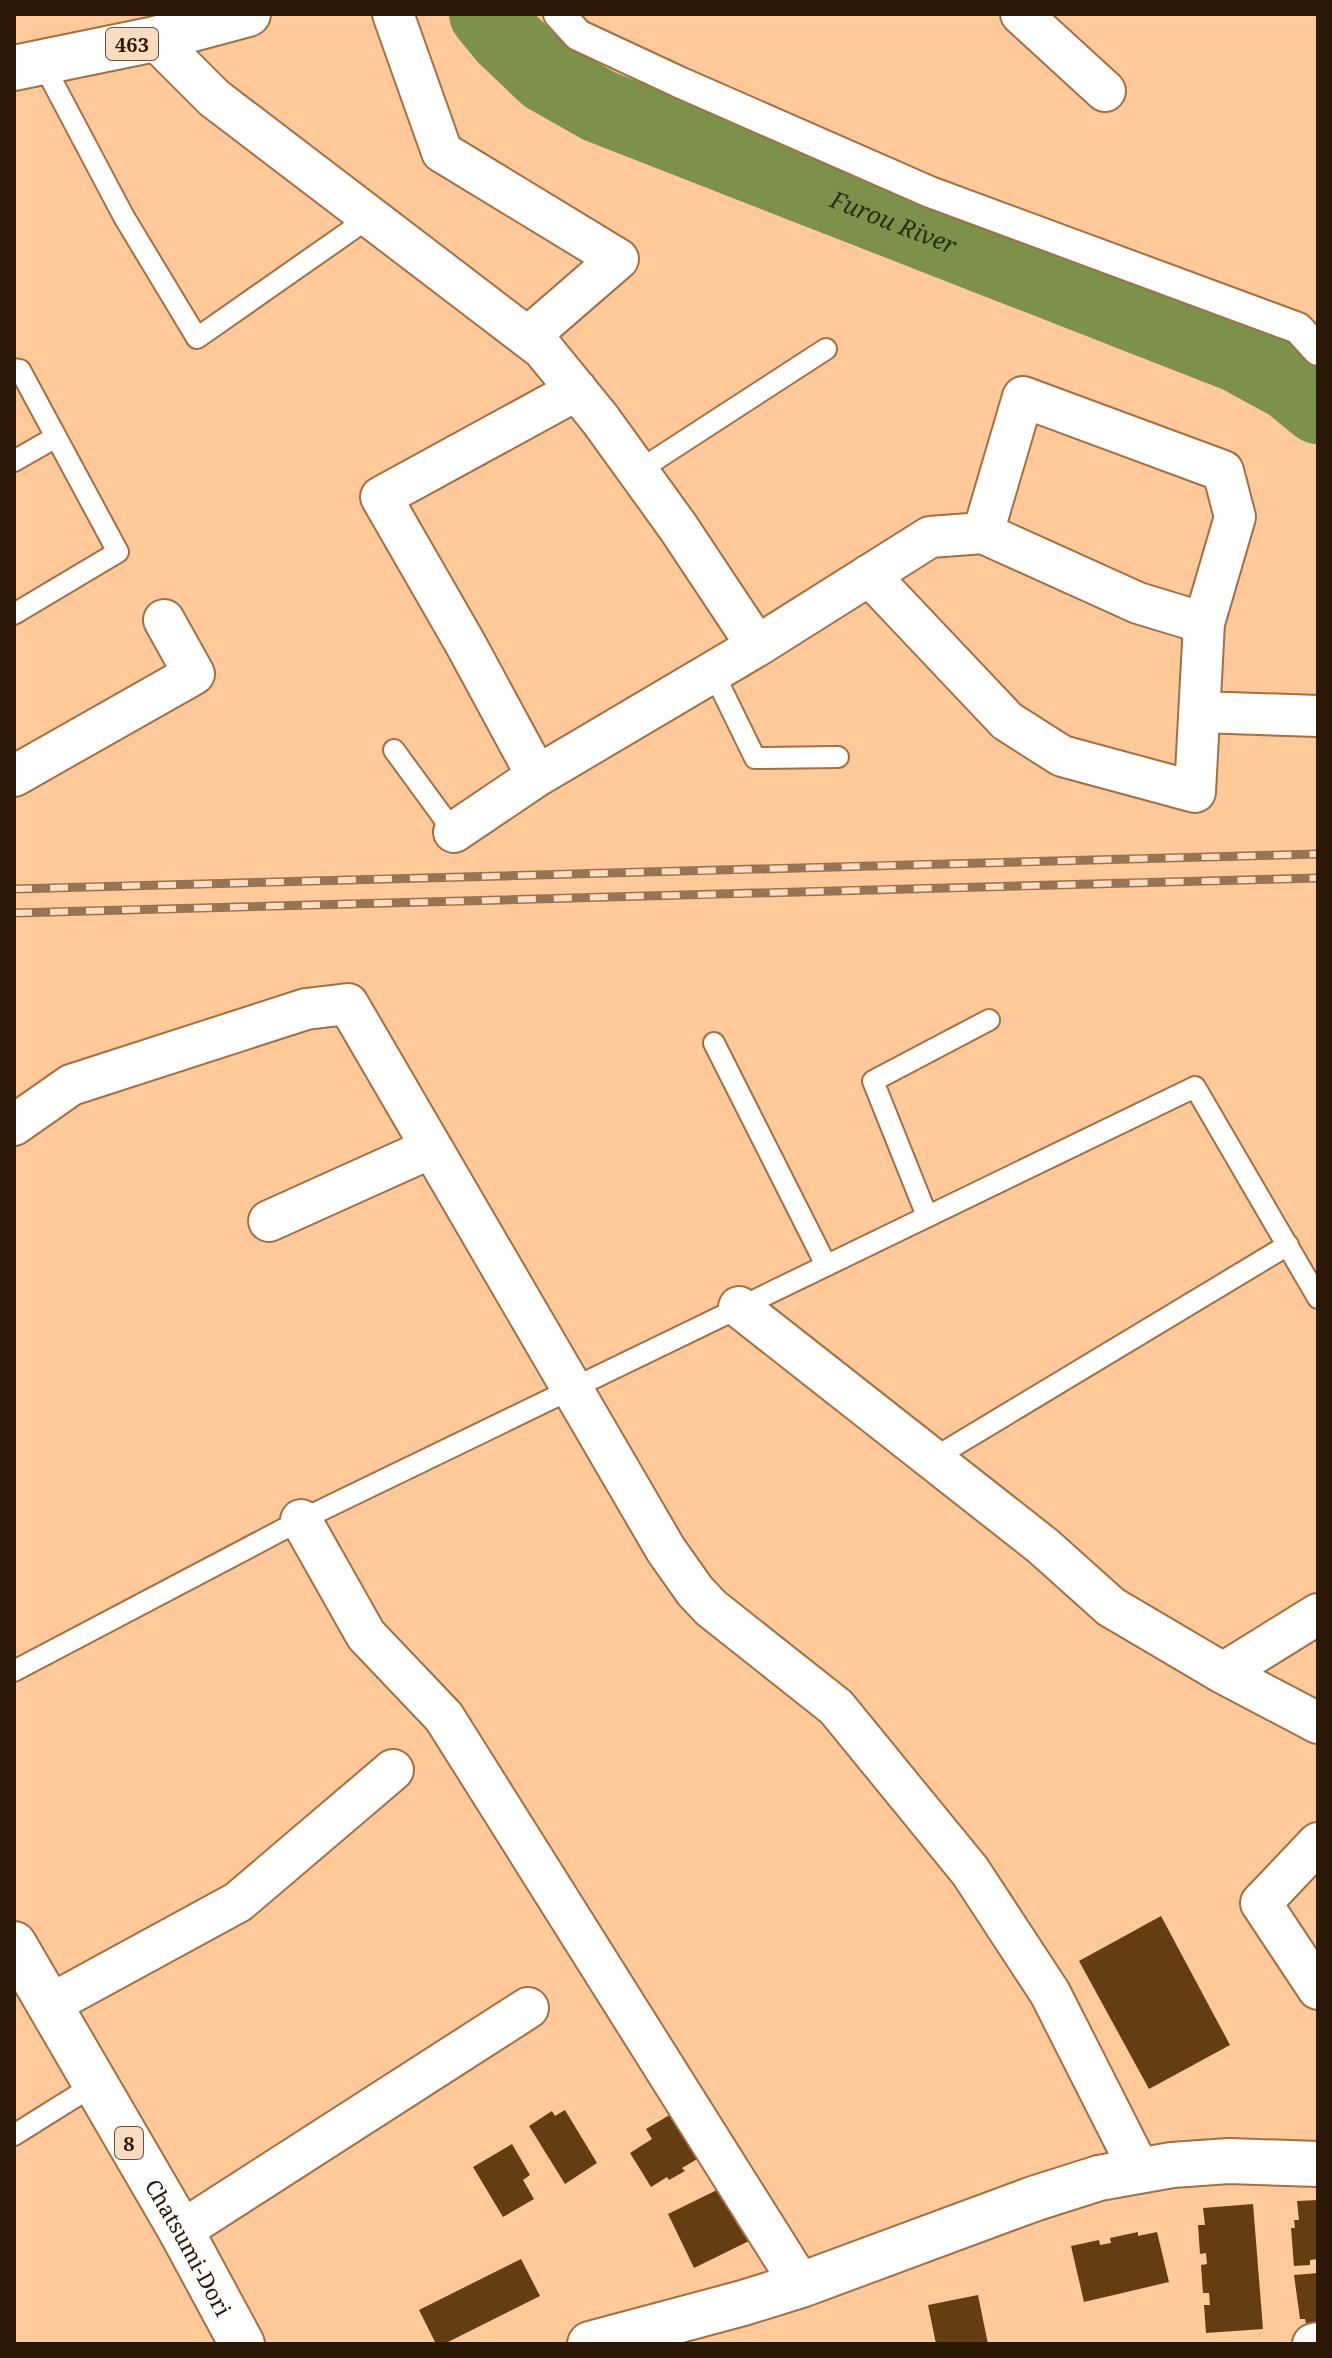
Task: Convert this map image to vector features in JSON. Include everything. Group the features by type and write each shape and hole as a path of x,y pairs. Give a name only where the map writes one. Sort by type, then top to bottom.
{"main road":[{"name":"463","path":"28,65 155,39 248,14"},
{"name":"Chatsumi-Dori","path":"14,1944 181,2231 242,2344"},
{"path":"590,2344 801,2285 1036,2198 1099,2178 1172,2165 1229,2161 1318,2164"}],"street":[{"path":"393,14 442,152 618,259 528,337"},
{"path":"559,14 578,35 679,82 930,192 1298,328 1318,350"},
{"path":"1021,14 1105,91"},
{"path":"155,39 214,98 543,349 638,471 757,646"},
{"path":"537,776 381,497 577,390"},
{"path":"869,575 1007,721 1062,756 1195,792 1204,623 1235,517 1223,471 1023,397 983,533"},
{"path":"454,832 537,776 757,646 930,537 983,533 1138,603 1204,623"},
{"path":"14,776 194,674 164,620"},
{"path":"1200,712 1318,716"},
{"path":"14,1125 71,1085 306,1009 348,1004 666,1550 711,1608 836,1707 970,1871 1050,1993 1140,2171"},
{"path":"269,1221 431,1148"},
{"path":"739,1307 934,1458 1043,1546 1111,1607 1223,1673 1318,1723"},
{"path":"301,1520 366,1635 444,1717 801,2285"},
{"path":"1223,1673 1318,1614"},
{"path":"49,2005 238,1902 393,1770"},
{"path":"1318,1843 1261,1903 1318,1989"},
{"path":"181,2231 528,2008"}],"lane":[{"path":"28,65 197,338 370,217"},
{"path":"638,471 826,349"},
{"path":"14,369 20,370 118,552 14,614"},
{"path":"14,461 56,437"},
{"path":"713,672 755,758 838,757"},
{"path":"394,750 454,832"},
{"path":"927,1216 873,1081 989,1020"},
{"path":"714,1043 826,1265"},
{"path":"14,1671 301,1520 1195,1087 1318,1298"},
{"path":"934,1458 1288,1245"},
{"path":"14,2135 94,2085"}],"building":[{"path":"1161,1916 1230,2045 1149,2089 1079,1961"},
{"path":"565,2110 597,2163 565,2184 529,2126 552,2111 555,2116"},
{"path":"673,2113 699,2158 682,2168 685,2171 651,2187 630,2153 652,2139 646,2129"},
{"path":"512,2144 530,2175 523,2180 534,2199 503,2217 473,2167"},
{"path":"725,2186 751,2240 694,2268 668,2214"},
{"path":"1318,2200 1318,2259 1310,2260 1310,2265 1294,2266 1291,2228 1295,2228 1294,2220 1299,2220 1297,2201"},
{"path":"1253,2204 1263,2329 1206,2333 1204,2305 1210,2305 1209,2293 1203,2293 1201,2265 1207,2264 1206,2253 1200,2254 1198,2225 1205,2225 1203,2208"},
{"path":"1138,2232 1138,2236 1157,2232 1169,2282 1084,2302 1071,2246 1099,2240 1100,2245 1111,2243 1110,2238"},
{"path":"521,2259 540,2296 444,2344 436,2344 419,2310"},
{"path":"1318,2273 1318,2322 1306,2323 1305,2319 1300,2319 1294,2275"},
{"path":"978,2295 988,2344 936,2344 928,2305"}],"waterway":[{"name":"Furou River","path":"486,14 546,76 599,106 1239,356 1290,384 1318,407"}],"railway":[{"path":"14,889 1318,854"},
{"path":"14,913 1318,878"}]}
